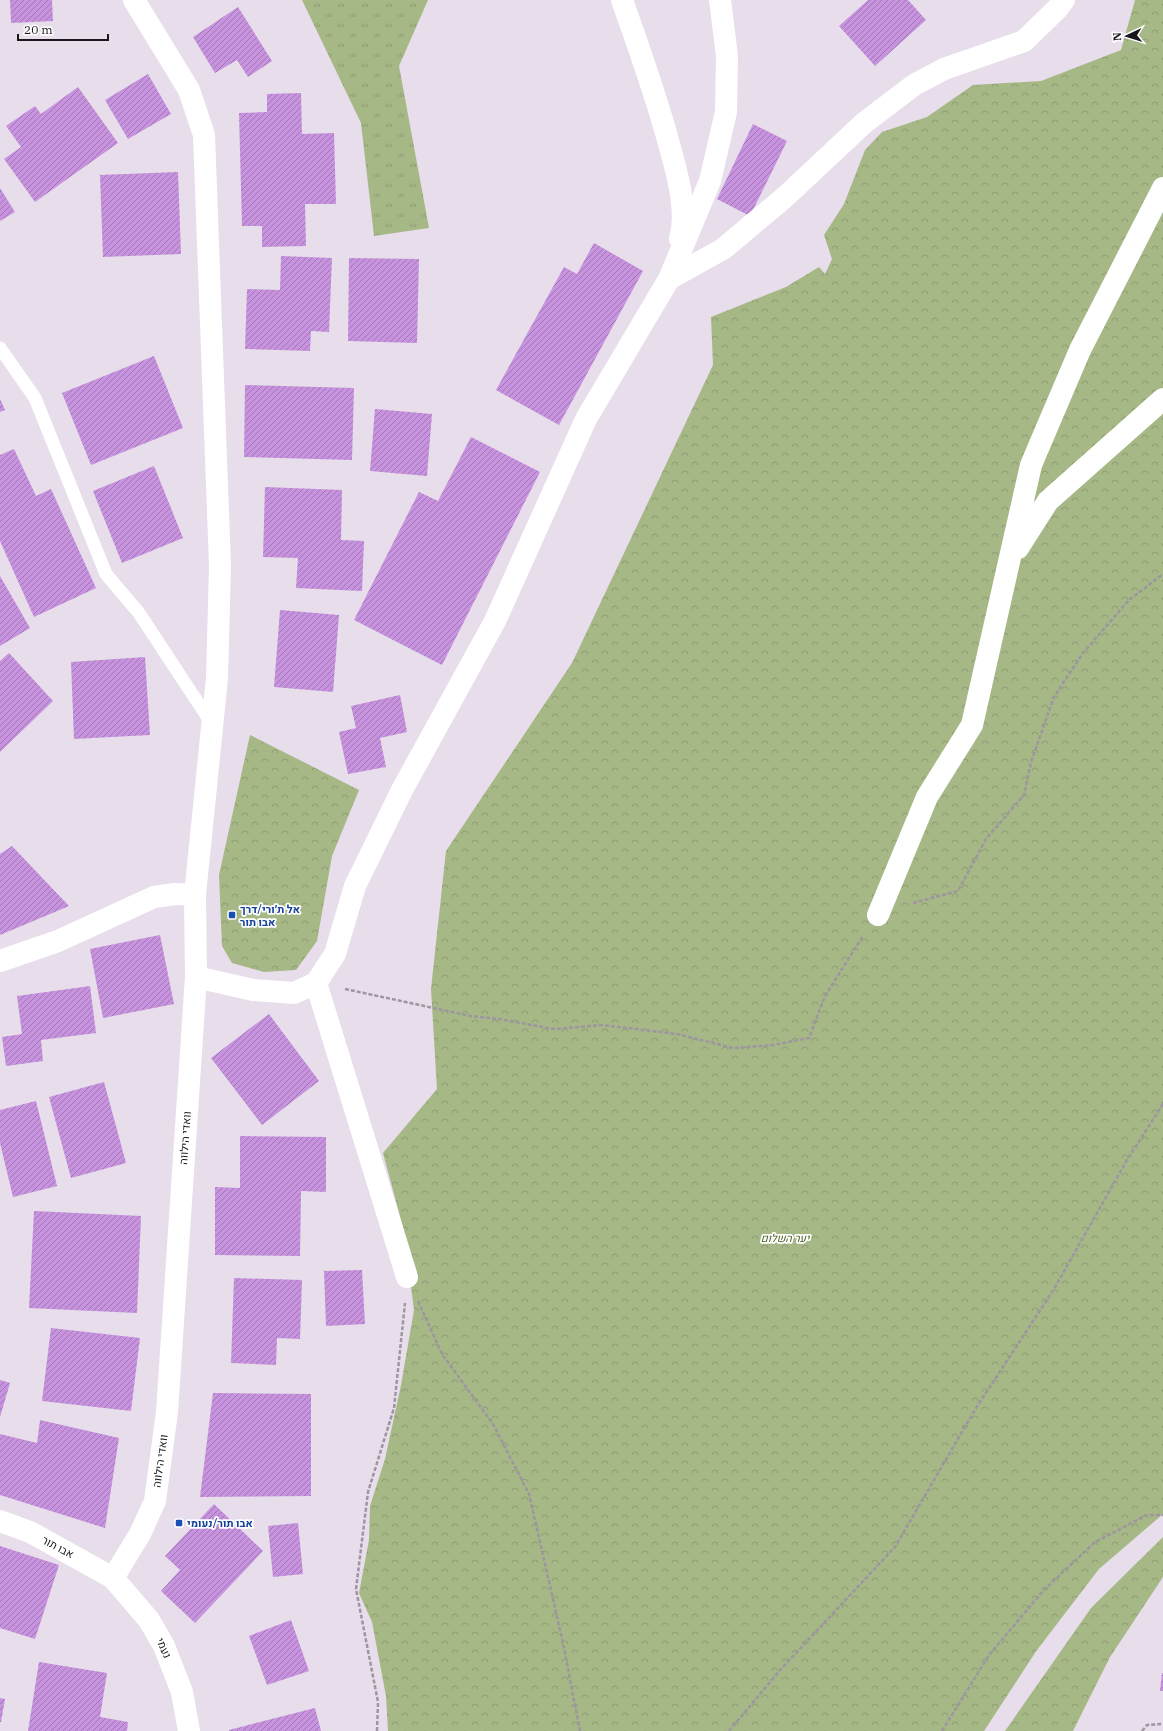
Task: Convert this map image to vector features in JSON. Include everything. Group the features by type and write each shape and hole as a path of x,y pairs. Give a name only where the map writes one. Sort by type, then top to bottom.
{"street":[{"name":"וואדי הילווה","path":"113,1578 140,1534 155,1502 167,1412 196,977 195,895 217,678 220,566 204,135 189,90 134,0"},
{"path":"622,0 657,99 678,177 684,226 669,279"},
{"path":"196,977 253,990 294,994 316,983 335,954 355,886 402,790 495,621 586,419 669,279 710,182 726,112 727,56 720,0"},
{"path":"669,279 723,249 785,197 864,123 914,85 944,69 1024,41 1058,8 1064,0"},
{"path":"878,915 927,797 972,725 1031,465 1080,350 1163,188"},
{"path":"1008,563 1048,501 1163,399"},
{"path":"0,961 58,941 154,897 175,894 195,895"},
{"path":"316,983 407,1277"},
{"name":"אבו תור","path":"0,1521 30,1532 113,1578"},
{"name":"נעמי","path":"113,1578 148,1620 164,1646 182,1692 189,1731"}],"lane":[{"path":"0,348 35,398 106,574 138,613 212,724"}],"path":[{"path":"316,983 471,1016 499,1019 554,1029 603,1025 677,1034 733,1048 773,1045 809,1038 825,996 878,915 958,891 986,839 1024,795 1031,762 1054,697 1083,653 1129,600 1163,574"},
{"path":"729,1731 780,1669 895,1547 976,1408 1054,1289 1127,1160 1163,1104"},
{"path":"377,1731 378,1702 356,1589 368,1492 394,1408 407,1277"},
{"path":"407,1277 442,1354 492,1424 529,1494 563,1643 580,1731"},
{"path":"942,1731 989,1654 1043,1591 1095,1542 1147,1515 1163,1515"},
{"path":"1142,1731 1147,1725 1163,1724"}],"green space":[{"path":"302,0 428,0 399,66 429,228 374,236 361,123"},
{"name":"יער השלום","path":"1135,0 1163,0 1163,1514 1099,1569 1037,1650 984,1731 388,1731 386,1696 372,1622 359,1593 369,1540 370,1506 385,1459 401,1385 414,1310 404,1231 383,1153 437,1089 431,989 446,851 572,663 713,365 711,317 786,287 819,267 825,274 832,259 824,235 844,204 865,150 882,132 927,117 973,85 1041,81 1121,50"},
{"path":"250,735 359,790 332,856 317,941 296,970 264,972 232,963 222,946 219,875"},
{"path":"1163,1537 1163,1577 1110,1657 1073,1731 1005,1731 1091,1608"}],"building":[{"path":"10,0 52,0 53,21 11,23"},
{"path":"868,0 908,0 926,20 875,66 839,26"},
{"path":"238,7 272,61 248,77 237,60 215,73 193,37"},
{"path":"148,74 171,114 128,139 105,100"},
{"path":"78,87 118,143 35,202 4,159 21,147 6,126 35,106 41,114"},
{"path":"301,93 302,134 334,133 336,204 305,204 306,246 262,247 262,226 242,226 239,113 267,112 267,94"},
{"path":"753,124 787,141 750,216 717,199"},
{"path":"178,172 181,254 103,257 100,175"},
{"path":"0,188 15,212 0,221"},
{"path":"594,243 643,271 559,425 496,390 564,267 577,274"},
{"path":"281,256 332,258 329,332 311,331 310,351 245,349 247,289 280,290"},
{"path":"349,258 419,259 417,343 348,341"},
{"path":"154,356 183,428 91,465 62,393"},
{"path":"245,385 354,388 352,460 244,457"},
{"path":"0,399 5,410 0,412"},
{"path":"375,409 432,414 427,476 370,471"},
{"path":"471,437 540,472 442,665 354,620 419,492 438,501"},
{"path":"14,449 36,496 51,489 96,588 34,617 0,541 0,455"},
{"path":"154,466 183,538 122,563 93,491"},
{"path":"265,487 342,490 341,540 364,541 362,591 296,588 298,558 263,557"},
{"path":"0,576 30,628 0,646"},
{"path":"280,610 339,615 333,692 274,687"},
{"path":"9,653 53,701 0,752 0,661"},
{"path":"145,657 150,735 74,739 71,662"},
{"path":"400,695 407,732 380,738 386,767 348,774 339,732 356,728 351,706"},
{"path":"12,846 69,906 0,935 0,854"},
{"path":"160,935 174,1004 103,1018 90,949"},
{"path":"90,986 96,1033 41,1040 43,1061 6,1066 2,1037 22,1034 17,996"},
{"path":"269,1014 319,1081 262,1125 211,1058"},
{"path":"104,1082 126,1163 71,1178 49,1097"},
{"path":"36,1101 57,1186 13,1197 0,1143 0,1110"},
{"path":"240,1136 326,1137 326,1192 301,1191 300,1256 215,1255 215,1187 240,1188"},
{"path":"34,1211 141,1216 137,1313 29,1308"},
{"path":"362,1270 365,1324 326,1326 324,1271"},
{"path":"234,1278 302,1280 300,1339 277,1338 276,1365 231,1363"},
{"path":"51,1328 140,1338 131,1411 42,1401"},
{"path":"0,1380 10,1383 0,1417"},
{"path":"213,1393 311,1394 311,1496 200,1497"},
{"path":"40,1420 119,1438 105,1528 0,1495 0,1434 37,1443"},
{"path":"214,1504 263,1551 195,1623 161,1591 180,1570 165,1556"},
{"path":"298,1523 303,1574 273,1577 268,1526"},
{"path":"0,1546 59,1565 35,1639 0,1628"},
{"path":"291,1620 309,1671 267,1685 249,1636"},
{"path":"39,1662 107,1673 100,1717 128,1722 127,1731 28,1731"},
{"path":"1162,1673 1163,1691 1160,1691"},
{"path":"0,1698 5,1699 1,1722 0,1722"},
{"path":"315,1708 321,1731 229,1731 229,1730"}],"place":[{"name":"אל ת׳ורי/דרך אבו תור","path":"232,915"},
{"name":"אבו תור/נעומי","path":"179,1523"}]}
